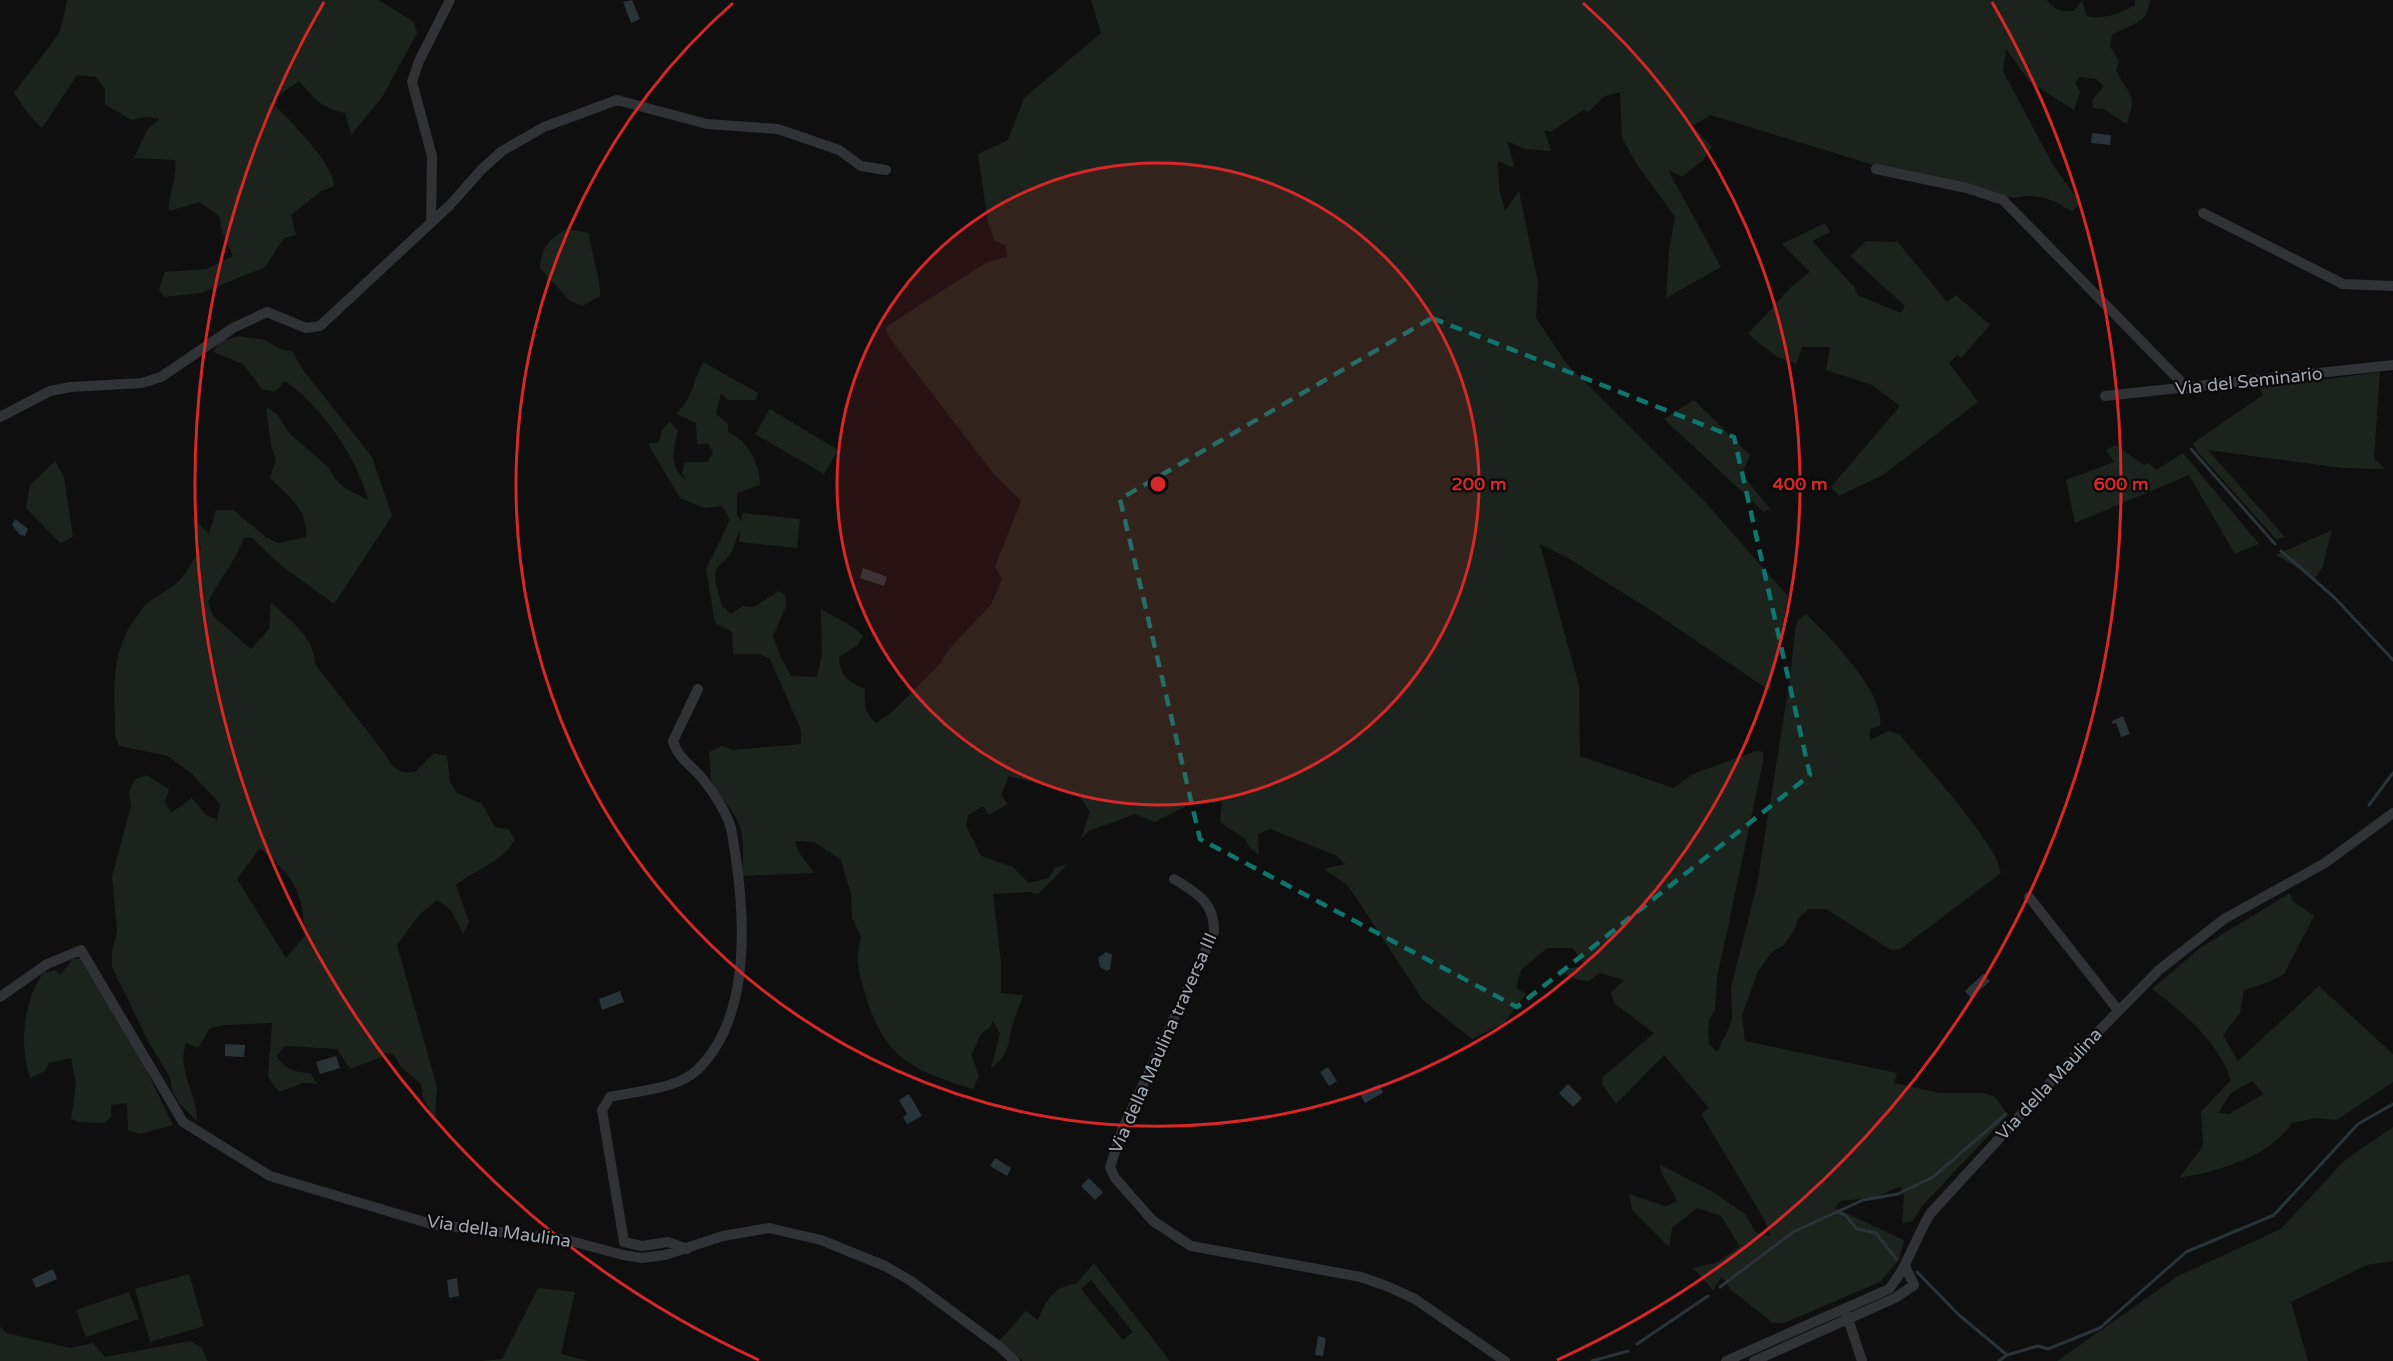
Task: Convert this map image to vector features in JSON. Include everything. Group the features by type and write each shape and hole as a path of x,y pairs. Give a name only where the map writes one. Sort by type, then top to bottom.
{"street":[{"path":"431,223 432,156 412,81 419,61 450,0"},
{"path":"0,417 50,391 71,387 142,383 161,377 233,328 267,312 306,328 320,326 431,223 502,151 544,127 617,100 707,124 778,129 839,150 861,165 886,170"},
{"path":"1876,169 1966,188 2003,200 2188,389"},
{"path":"2203,213 2343,284 2393,286"},
{"name":"Via del Seminario","path":"2105,396 2188,389 2393,365"},
{"path":"687,1249 668,1242 642,1246 624,1242 602,1110 610,1097 683,1079 697,1070 718,1041 730,1014 737,985 743,925 731,828 726,816 702,779 677,753 673,741 698,689"},
{"name":"Via della Maulina","path":"1725,1361 1890,1289 1906,1268 1916,1238 1930,1214 2118,1010 2160,970 2224,919 2325,862 2393,813"},
{"name":"Via della Maulina traversa III","path":"1174,879 1205,899 1215,920 1214,932 1123,1128 1110,1167 1115,1178 1153,1221 1191,1246 1361,1277 1389,1287 1415,1299 1505,1361"},
{"path":"2029,897 2118,1010"},
{"name":"Via della Maulina","path":"0,997 47,964 81,950 183,1122 270,1176 431,1224 567,1239 642,1258 665,1256 723,1236 768,1228 821,1240 885,1266 911,1281 1000,1347 1015,1361"},
{"path":"1754,1361 1849,1321 1895,1298 1914,1285 1906,1268"},
{"path":"1845,1309 1862,1361"}],"highlighted area":[{"path":"1432,318 1734,437 1810,775 1517,1007 1200,839 1120,499"}],"shaded area":[{"path":"67,0 378,0 414,22 417,33 383,96 351,135 345,113 319,101 299,81 271,101 298,129 327,166 334,186 320,192 291,215 296,235 284,238 265,267 201,293 165,297 159,290 165,272 206,269 233,256 222,232 219,216 200,202 169,211 176,167 175,160 134,158 147,130 159,119 146,117 131,120 105,104 105,89 96,77 77,75 42,128 29,115 14,93 60,32"},
{"path":"632,0 640,19 631,23 623,2"},
{"path":"1091,0 2047,0 2062,11 2074,11 2082,0 2087,16 2099,17 2124,11 2135,5 2135,0 2150,0 2142,19 2112,35 2110,46 2119,61 2116,70 2132,99 2127,124 2104,109 2093,108 2092,100 2104,86 2096,79 2080,77 2075,82 2080,92 2074,110 2029,81 2006,49 2003,71 2053,165 2080,203 2072,212 2044,198 2030,196 2014,198 1887,169 1710,115 1693,126 1712,147 1703,160 1682,177 1668,170 1721,267 1666,298 1669,251 1675,217 1638,166 1622,138 1620,92 1603,97 1589,112 1583,110 1551,132 1544,130 1551,151 1524,149 1507,141 1515,168 1498,161 1499,189 1505,211 1519,191 1538,283 1536,318 1566,363 1705,502 1788,596 1770,691 1661,617 1568,558 1540,544 1579,686 1580,756 1673,788 1693,774 1756,751 1763,752 1763,762 1717,978 1715,1010 1709,1020 1709,1044 1717,1052 1732,1017 1731,988 1757,885 1797,621 1806,614 1854,666 1874,698 1880,726 1870,729 1870,740 1888,731 1899,734 1973,823 1996,859 2001,873 1900,949 1891,950 1826,909 1809,909 1798,919 1795,929 1783,946 1773,951 1758,971 1742,1015 1745,1041 1897,1073 1894,1083 1940,1093 1984,1093 1995,1097 2008,1115 1922,1206 1913,1221 1902,1223 1904,1197 1901,1186 1877,1197 1841,1201 1835,1208 1904,1240 1899,1260 1880,1282 1784,1323 1773,1323 1731,1290 1722,1277 1713,1290 1693,1268 1716,1263 1740,1247 1721,1216 1697,1208 1672,1228 1669,1247 1632,1210 1629,1194 1665,1206 1677,1202 1659,1164 1713,1192 1745,1214 1756,1233 1771,1236 1764,1219 1701,1114 1709,1108 1664,1055 1616,1104 1602,1084 1603,1077 1654,1033 1614,1003 1611,992 1624,980 1599,973 1589,981 1578,980 1555,970 1585,966 1573,948 1547,948 1521,970 1516,988 1526,994 1504,1023 1472,1039 1423,1000 1353,893 1346,884 1324,869 1345,864 1337,856 1270,829 1258,834 1259,855 1250,848 1245,839 1220,822 1222,802 1188,805 1155,822 1135,814 1089,831 1081,839 1090,812 1075,793 1009,776 1001,795 1008,804 989,815 983,806 968,815 966,826 981,856 1013,867 1029,883 1049,878 1054,868 1068,864 1038,894 1029,892 993,894 1001,962 1001,993 1023,995 1006,1050 997,1064 991,1068 1000,1034 993,1021 990,1027 981,1034 971,1055 979,1076 973,1089 916,1067 890,1046 880,1031 871,1012 860,975 858,958 861,937 852,918 851,894 841,860 814,842 795,841 798,851 814,873 742,876 743,849 740,828 731,809 712,789 709,752 722,746 732,750 801,744 801,730 770,659 760,654 733,654 732,632 715,623 706,569 730,520 722,506 704,508 680,498 648,444 659,442 662,430 670,422 678,431 674,457 677,470 681,475 686,480 682,473 685,462 707,462 713,453 708,443 697,445 696,423 676,414 690,396 703,362 758,393 756,400 728,400 721,393 716,414 728,424 728,432 747,447 758,469 760,485 737,493 737,514 741,522 742,513 800,519 797,548 739,542 740,529 731,554 716,569 715,580 722,606 731,614 743,606 754,607 779,591 786,596 786,607 773,636 780,656 791,676 817,677 822,655 821,609 849,625 863,636 858,645 839,657 843,674 850,681 865,689 866,708 876,723 891,713 939,665 949,649 991,605 1002,579 995,567 1021,501 993,473 891,340 886,330 889,325 987,262 1007,257 1005,245 995,241 988,223 978,154 1008,140 1024,98 1101,33"},
{"path":"2092,133 2111,135 2110,145 2091,143"},
{"path":"1825,223 1830,232 1812,241 1855,288 1857,295 1901,313 1905,306 1850,256 1866,241 1898,242 1947,302 1956,295 1990,325 1961,358 1957,355 1949,363 1978,402 1883,475 1839,496 1831,487 1900,406 1872,385 1826,370 1830,347 1802,347 1796,364 1777,357 1748,334 1792,286 1810,272 1782,244"},
{"path":"566,229 589,233 600,296 582,306 570,301 540,268 542,255 547,245"},
{"path":"239,336 265,340 280,349 292,351 303,370 372,457 392,516 334,604 278,563 251,537 244,538 208,602 213,616 251,649 269,629 271,602 306,637 314,654 315,664 393,766 400,771 415,772 434,753 447,756 450,782 457,793 482,804 495,827 508,829 515,839 503,855 456,885 469,922 463,934 451,910 437,900 419,915 397,945 437,1087 435,1120 423,1098 421,1084 401,1067 394,1055 382,1052 384,1056 350,1069 337,1049 285,1046 276,1056 279,1060 290,1069 310,1073 317,1084 303,1083 279,1092 268,1077 272,1023 224,1025 210,1028 198,1048 186,1043 185,1073 194,1101 197,1121 179,1103 172,1091 170,1077 149,1043 112,967 112,952 117,931 112,876 131,806 129,792 134,780 146,775 169,789 165,802 171,813 192,798 205,814 217,820 220,804 192,774 168,756 119,746 115,736 116,669 124,639 132,624 147,604 180,580 201,549 192,517 209,534 216,510 233,510 266,537 278,543 306,537 304,518 296,504 270,478 276,459 271,446 266,407 277,414 289,433 328,467 336,480 345,488 368,500 347,450 324,418 285,381 275,392 262,389 243,364 213,352 221,341","holes":["260,848 282,869 295,886 302,907 305,936 286,958 237,879"]},
{"path":"2380,372 2374,458 2385,469 2343,468 2208,450 2285,537 2276,539 2196,450 2193,443 2263,395 2260,388"},
{"path":"1694,400 1750,455 1742,474 1770,509 1764,512 1664,419"},
{"path":"770,409 838,450 824,474 755,434"},
{"path":"2115,445 2144,465 2149,463 2156,470 2183,453 2259,544 2235,554 2189,475 2075,523 2066,480 2114,462 2106,450"},
{"path":"55,461 64,477 73,537 60,543 26,508 30,485"},
{"path":"15,519 28,529 25,536 20,535 12,525"},
{"path":"2332,530 2323,566 2315,578 2276,555"},
{"path":"863,568 887,577 884,586 860,578"},
{"path":"2123,716 2130,734 2121,737 2116,723 2113,724 2112,721"},
{"path":"2290,893 2292,900 2314,916 2284,974 2269,982 2244,990 2240,1013 2223,1035 2238,1061 2319,986 2393,1054 2393,1082 2337,1120 2316,1118 2292,1123 2270,1145 2242,1161 2179,1178 2203,1146 2201,1112 2231,1080 2209,1040 2188,1018 2152,989 2200,948","holes":["2252,1081 2264,1094 2229,1114 2218,1113 2231,1093"]},
{"path":"1106,952 1112,955 1110,969 1107,971 1100,967 1098,958"},
{"path":"83,958 98,970 173,1125 140,1134 128,1130 127,1103 111,1105 111,1117 104,1123 80,1122 71,1119 76,1084 71,1058 49,1063 45,1071 30,1078 24,1038 27,1011 36,985 43,973 56,970 60,975 73,959"},
{"path":"1983,974 1990,981 1971,998 1965,991"},
{"path":"620,991 624,1002 602,1010 599,999"},
{"path":"225,1044 245,1045 244,1057 225,1056"},
{"path":"336,1056 340,1068 320,1074 316,1062"},
{"path":"1328,1067 1337,1081 1329,1086 1320,1072"},
{"path":"1379,1084 1383,1093 1365,1103 1360,1094"},
{"path":"1568,1084 1582,1098 1573,1107 1559,1093"},
{"path":"909,1094 922,1116 907,1124 903,1117 907,1114 899,1100"},
{"path":"2393,1127 2393,1261 2367,1265 2291,1302 2308,1361 2057,1361 2178,1276 2281,1229 2344,1161"},
{"path":"995,1158 1011,1168 1007,1176 990,1166"},
{"path":"1089,1178 1103,1192 1095,1200 1081,1186"},
{"path":"1094,1263 1170,1361 1023,1361 999,1341 1026,1311 1038,1320 1047,1301 1056,1291 1076,1284","holes":["1091,1280 1133,1332 1123,1340 1081,1289"]},
{"path":"53,1269 57,1279 36,1288 32,1279"},
{"path":"189,1274 204,1326 150,1342 135,1289"},
{"path":"457,1278 459,1296 449,1298 447,1280"},
{"path":"538,1288 575,1292 561,1354 588,1361 481,1361 502,1359"},
{"path":"129,1292 139,1319 86,1337 76,1310"},
{"path":"0,1326 7,1333 70,1348 93,1343 105,1357 190,1341 202,1348 208,1361 0,1361"},
{"path":"1318,1336 1326,1338 1323,1356 1315,1355"}],"waterway":[{"path":"2191,449 2275,544"},
{"path":"2281,551 2335,598 2393,660"},
{"path":"2369,805 2393,773"},
{"path":"1999,1361 2007,1355 2038,1346 2048,1349 2100,1328 2186,1252 2274,1215 2358,1124 2393,1104"},
{"path":"1720,1287 1793,1232 1863,1200 1898,1194 1933,1177 2006,1114"},
{"path":"1837,1212 1845,1215 1857,1229 1876,1233 1896,1259"},
{"path":"1917,1272 1959,1315 2007,1355"},
{"path":"1637,1344 1708,1296"},
{"path":"1592,1361 1628,1351"}]}
